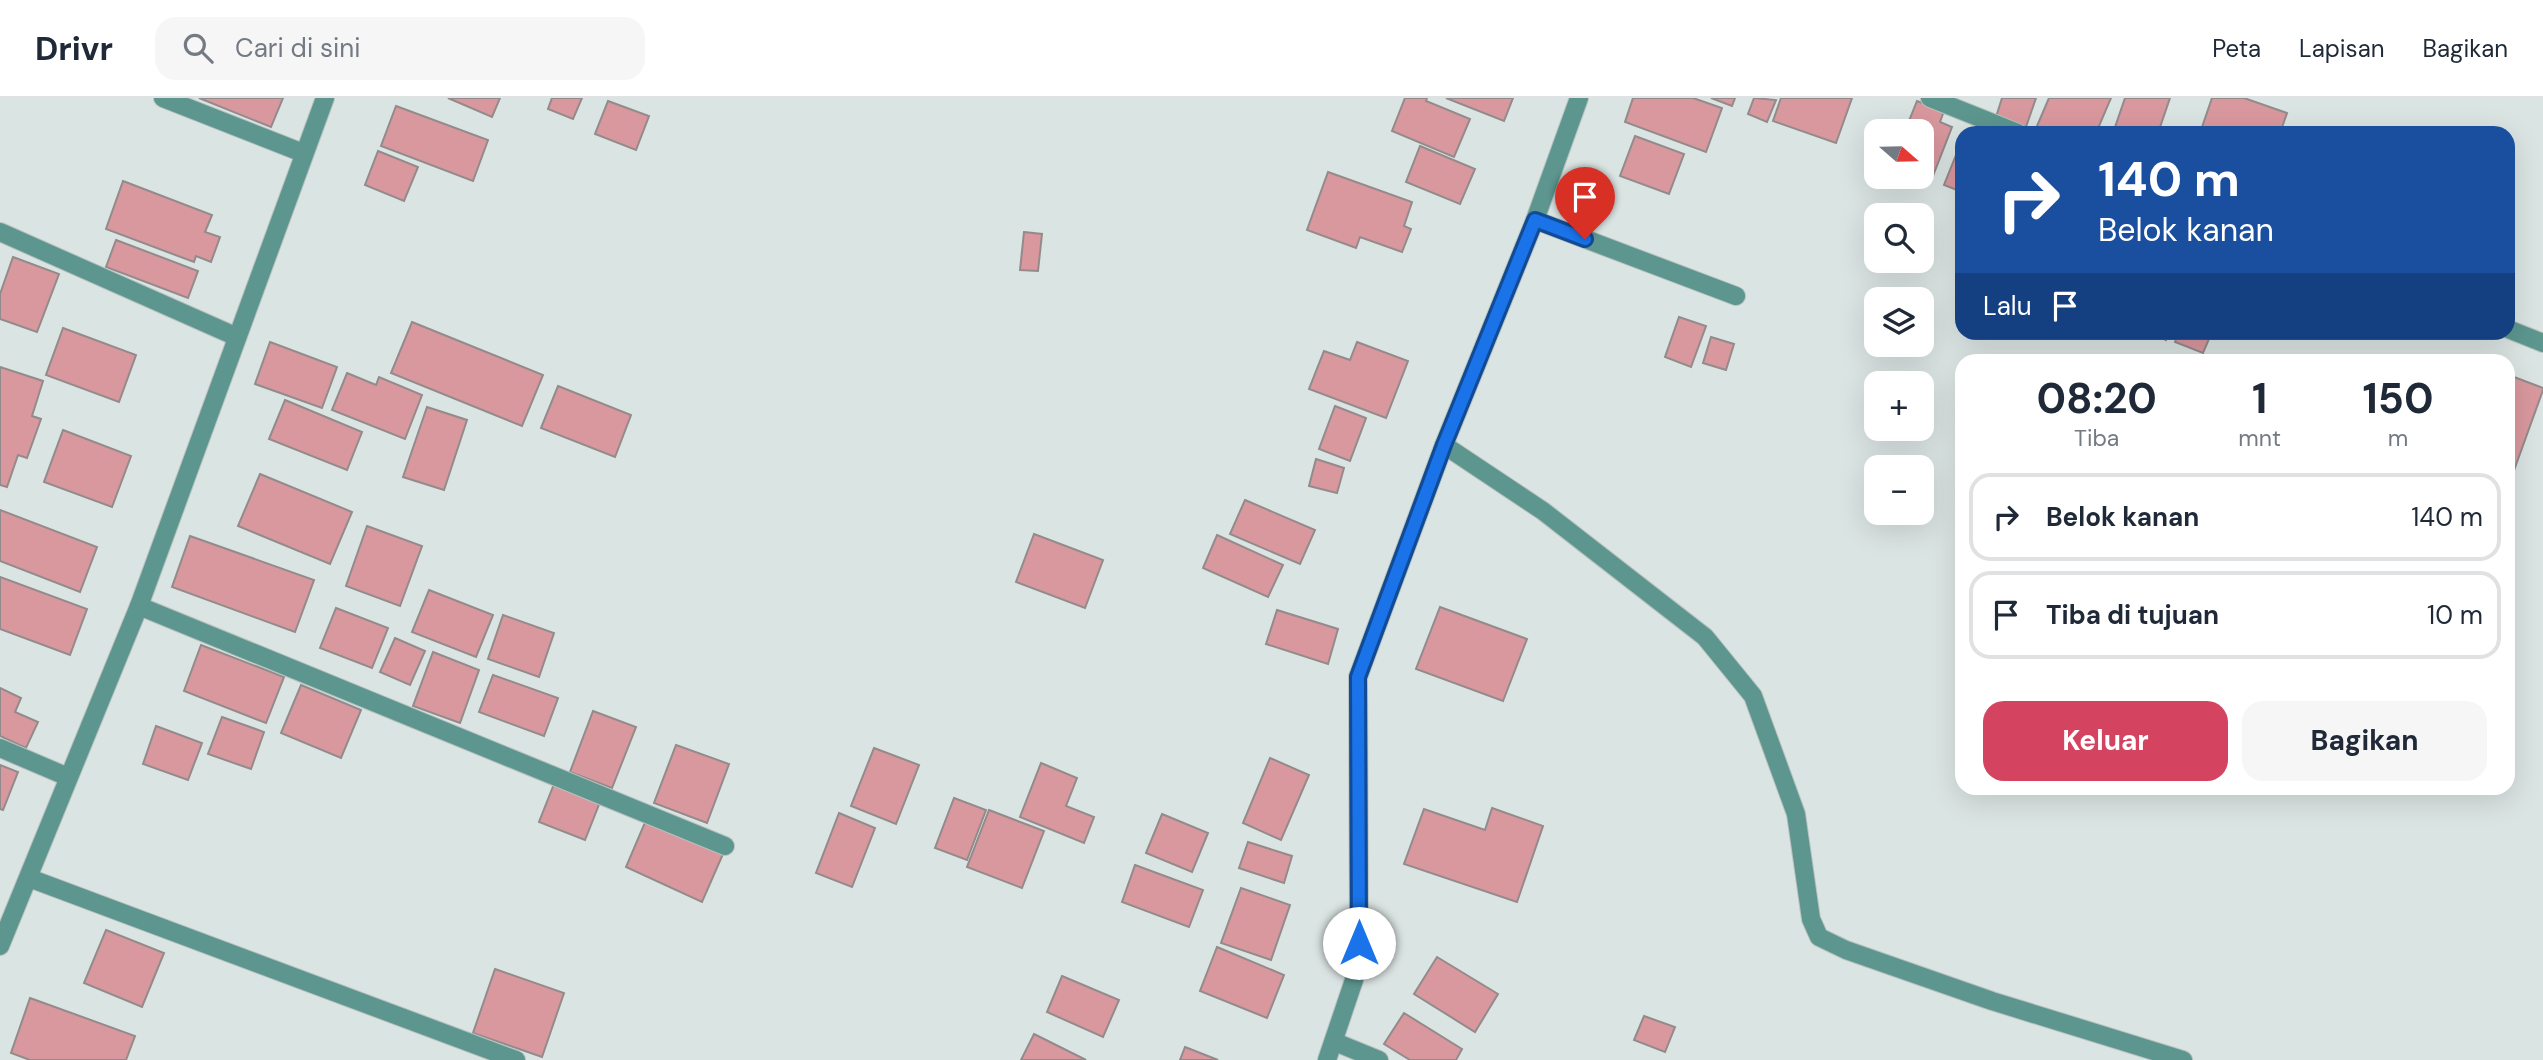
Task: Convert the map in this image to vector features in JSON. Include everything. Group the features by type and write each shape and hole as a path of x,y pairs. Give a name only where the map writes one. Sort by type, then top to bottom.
{"street":[{"path":"163,98 303,153"},
{"path":"0,946 5,921 29,878 139,606 325,98"},
{"path":"1327,1060 1354,980 1359,943 1358,677 1444,445 1535,220 1579,98"},
{"path":"1930,98 2000,126"},
{"path":"1535,220 1736,296"},
{"path":"0,232 237,337"},
{"path":"2515,332 2543,343"},
{"path":"1444,445 1543,511 1705,637 1753,696 1796,814 1811,919 1819,937 1846,950 1992,1001 2183,1060"},
{"path":"139,606 724,846"},
{"path":"0,748 68,777"},
{"path":"29,878 516,1060"},
{"path":"1335,1042 1379,1060"}],"building":[{"path":"199,98 283,98 271,127"},
{"path":"448,98 500,98 492,117"},
{"path":"552,98 582,98 573,119 548,109"},
{"path":"1405,98 1427,98 1426,101 1470,119 1454,157 1392,131"},
{"path":"1446,98 1513,98 1504,121"},
{"path":"1633,98 1693,98 1722,108 1706,152 1625,122"},
{"path":"1711,98 1735,98 1732,106"},
{"path":"1754,98 1776,100 1767,122 1748,114"},
{"path":"1781,98 1852,98 1836,143 1773,121"},
{"path":"2002,98 2036,98 2026,126 1996,117"},
{"path":"2049,98 2111,98 2099,126 2037,126"},
{"path":"2125,98 2170,98 2160,126 2115,126"},
{"path":"2212,98 2244,98 2287,113 2282,126 2202,126"},
{"path":"608,101 649,116 636,150 595,134"},
{"path":"1917,101 1944,111 1940,122 1952,127 1934,173 1934,119 1910,119"},
{"path":"396,106 488,140 473,181 381,146"},
{"path":"1635,136 1684,154 1669,194 1620,176"},
{"path":"1420,146 1475,169 1460,204 1406,182"},
{"path":"378,151 418,167 404,201 365,185"},
{"path":"1955,158 1955,189 1944,185"},
{"path":"1328,172 1412,202 1404,226 1411,229 1402,252 1360,237 1356,248 1307,230"},
{"path":"123,181 212,215 205,232 220,237 211,262 196,256 194,262 106,229"},
{"path":"1024,232 1042,234 1038,271 1020,270"},
{"path":"116,240 198,271 188,298 106,267"},
{"path":"13,257 59,274 37,332 0,319 0,294"},
{"path":"1679,317 1706,326 1691,367 1665,357"},
{"path":"412,322 543,375 522,426 391,373"},
{"path":"63,328 136,355 119,402 46,375"},
{"path":"1711,337 1734,344 1726,370 1703,363"},
{"path":"2176,340 2209,340 2203,353 2175,342"},
{"path":"270,342 337,367 322,408 255,384"},
{"path":"1357,342 1408,361 1386,418 1309,389 1324,351 1350,360"},
{"path":"0,367 43,381 32,416 41,419 27,458 18,455 7,487 0,485"},
{"path":"347,373 376,385 379,377 422,395 405,439 332,410"},
{"path":"2515,377 2543,390 2515,468"},
{"path":"558,386 631,415 615,457 541,428"},
{"path":"285,400 362,432 347,470 269,439"},
{"path":"1335,406 1366,418 1350,461 1319,449"},
{"path":"427,407 467,420 444,490 403,477"},
{"path":"63,430 131,456 112,507 44,482"},
{"path":"1316,459 1344,468 1337,493 1309,486"},
{"path":"260,474 352,512 330,564 238,526"},
{"path":"1245,500 1315,530 1300,564 1230,534"},
{"path":"0,510 97,547 80,592 0,561"},
{"path":"367,526 422,546 400,606 346,586"},
{"path":"1034,534 1103,560 1085,608 1016,582"},
{"path":"1217,535 1283,565 1268,597 1203,568"},
{"path":"190,536 314,580 295,632 172,587"},
{"path":"0,577 87,609 70,655 0,629"},
{"path":"429,590 493,615 476,657 412,632"},
{"path":"1440,607 1527,639 1503,701 1416,669"},
{"path":"336,608 388,628 372,668 320,648"},
{"path":"1277,610 1338,629 1328,664 1266,644"},
{"path":"503,615 554,633 539,677 488,659"},
{"path":"395,638 425,651 410,685 380,672"},
{"path":"201,645 284,677 266,723 184,691"},
{"path":"433,652 479,670 460,723 413,706"},
{"path":"493,675 558,698 544,736 479,712"},
{"path":"301,685 361,710 341,758 281,733"},
{"path":"0,688 21,698 15,712 38,722 26,748 0,736"},
{"path":"593,711 636,727 612,788 570,772"},
{"path":"222,717 264,732 251,769 208,754"},
{"path":"156,726 202,743 188,780 143,764"},
{"path":"676,745 729,764 707,823 654,803"},
{"path":"874,748 919,765 896,824 851,806"},
{"path":"1270,758 1309,775 1281,840 1243,823"},
{"path":"1041,763 1077,778 1066,806 1094,817 1084,843 1020,817"},
{"path":"0,765 18,772 3,810 0,809"},
{"path":"554,784 600,802 585,840 539,822"},
{"path":"954,798 986,810 967,860 935,848"},
{"path":"1492,808 1543,826 1517,902 1404,864 1424,809 1485,830"},
{"path":"989,810 1044,831 1022,888 967,867"},
{"path":"839,813 875,828 852,887 816,873"},
{"path":"1162,814 1208,833 1192,872 1146,853"},
{"path":"646,820 723,854 702,902 626,867"},
{"path":"1248,842 1292,856 1284,883 1239,868"},
{"path":"1135,865 1203,890 1189,927 1122,902"},
{"path":"1241,888 1290,905 1271,960 1221,943"},
{"path":"106,930 164,953 142,1007 84,983"},
{"path":"1217,947 1284,975 1267,1018 1200,991"},
{"path":"1437,957 1498,994 1475,1032 1414,994"},
{"path":"495,969 564,993 542,1057 473,1033"},
{"path":"1062,976 1119,1000 1103,1037 1047,1012"},
{"path":"30,998 135,1036 126,1060 30,1060 11,1053"},
{"path":"1404,1013 1462,1049 1456,1060 1410,1060 1384,1044"},
{"path":"1644,1016 1675,1027 1665,1052 1634,1040"},
{"path":"1034,1034 1086,1060 1021,1060"},
{"path":"1185,1047 1218,1060 1180,1060"}],"route":[{"path":"1359,943 1358,677 1444,445 1535,220 1585,239"}]}
